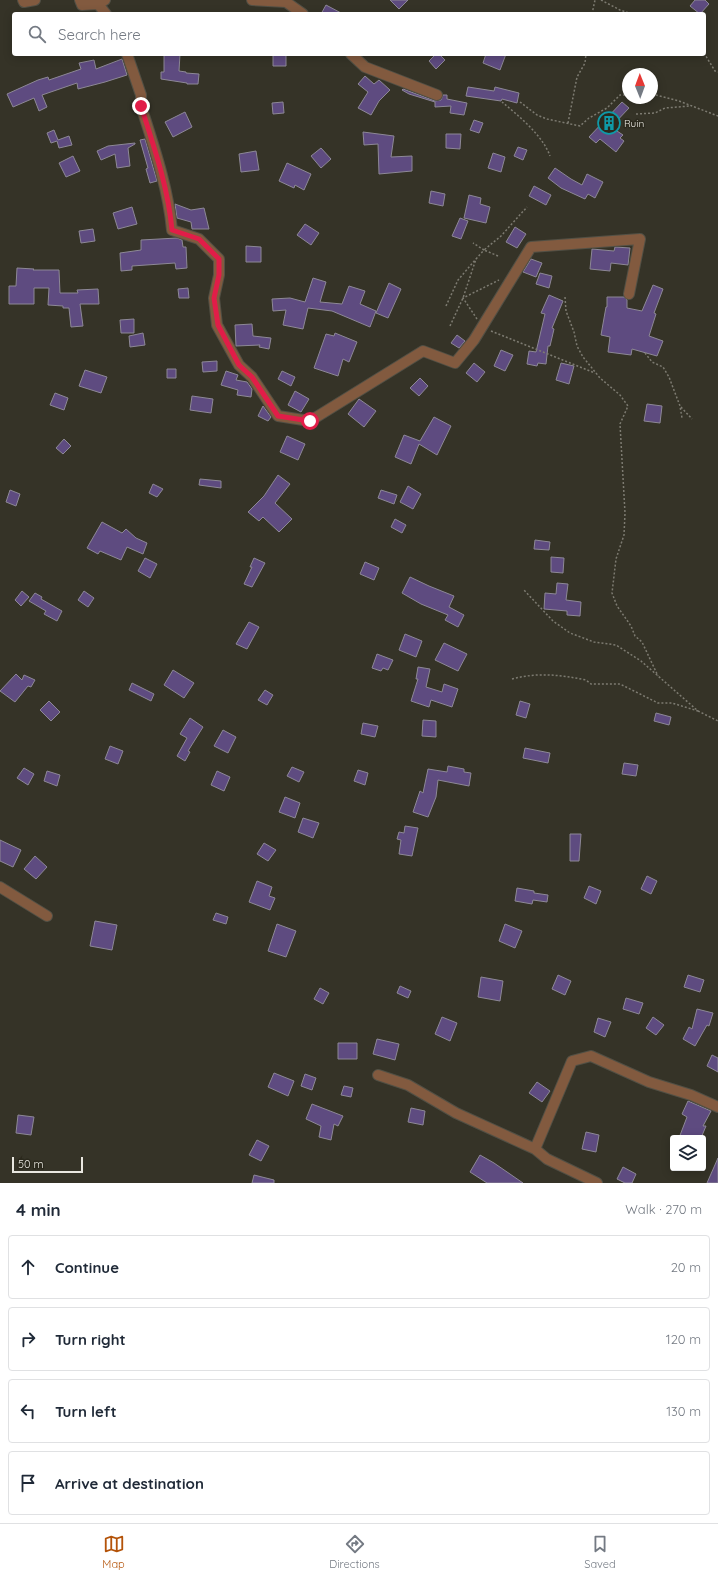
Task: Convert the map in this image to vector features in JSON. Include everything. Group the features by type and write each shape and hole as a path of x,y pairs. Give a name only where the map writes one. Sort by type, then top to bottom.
{"street":[{"path":"23,0 24,2 35,0"},
{"path":"80,0 82,5 102,2 105,12"},
{"path":"252,0 286,2 300,12"},
{"path":"128,56 141,95 141,106 163,175 170,209 172,230 199,239 219,259 219,275 214,298 218,325 239,365 252,377 278,416 310,421 423,350 455,363 482,328 531,247 640,239 629,294"},
{"path":"353,56 366,67 437,95"},
{"path":"0,887 47,916"},
{"path":"536,1149 572,1061 591,1056 649,1082 691,1095 718,1107"},
{"path":"378,1075 408,1084 456,1113 536,1149 547,1159 597,1183"}],"path":[{"path":"592,12 595,0"},
{"path":"601,0 626,12"},
{"path":"567,124 577,77 585,63 586,56"},
{"path":"706,56 718,72"},
{"path":"520,102 537,115 567,124 580,126 589,118 607,108 620,95 622,95"},
{"path":"658,95 679,100 718,116"},
{"path":"502,102 520,117 547,146 550,156"},
{"path":"636,114 655,112 665,108 692,106"},
{"path":"446,306 458,280 484,250 501,236 527,207"},
{"path":"473,243 498,256"},
{"path":"450,326 463,298 476,259"},
{"path":"463,298 502,278"},
{"path":"565,297 566,311 574,332 577,346 595,373 620,395 628,406 620,424 626,513 624,535 616,559 612,593 617,606 631,626 635,636 642,642 658,676"},
{"path":"463,298 482,328 595,373"},
{"path":"645,353 652,362 663,367 669,377 680,406 682,418"},
{"path":"680,406 692,419"},
{"path":"523,588 552,621 570,633 594,642 616,645 641,661 698,711"},
{"path":"512,679 522,676 553,674 586,680 591,684 620,684 658,702 672,703 698,711 718,721"}],"building":[{"path":"390,0 408,0 399,9"},
{"path":"695,0 705,0 709,4 702,12 698,12 690,6"},
{"path":"326,5 339,12 322,12"},
{"path":"164,56 180,56 179,71 199,74 198,84 187,84 161,79 161,72 164,72"},
{"path":"273,56 286,56 286,66 273,66"},
{"path":"434,56 441,56 445,60 436,69 429,61"},
{"path":"485,56 505,56 500,70 483,63"},
{"path":"122,59 127,75 78,89 77,83 42,95 47,107 39,111 34,98 13,107 7,94 38,80 48,77 49,80 81,69 79,63 94,60 96,69"},
{"path":"365,76 374,84 379,80 390,90 379,101 371,115 358,108 368,92 358,84"},
{"path":"468,87 494,91 495,87 519,93 517,103 502,99 501,101 466,96"},
{"path":"403,89 435,101 441,100 443,95 447,95 447,99 467,103 464,115 450,113 451,106 435,107 435,102 409,94 402,90"},
{"path":"283,102 284,113 273,114 272,103"},
{"path":"622,102 622,104 629,108 611,127 623,135 620,138 624,141 616,152 600,139 596,143 589,137"},
{"path":"185,112 192,127 173,137 165,122"},
{"path":"474,120 483,123 479,133 470,130"},
{"path":"54,130 58,140 69,136 72,145 59,148 57,141 51,143 47,133"},
{"path":"363,132 394,136 391,157 412,156 412,171 379,174 378,144 364,145"},
{"path":"446,134 461,134 460,149 446,148"},
{"path":"145,139 157,181 150,183 146,169 148,168 140,140"},
{"path":"135,143 128,148 130,166 117,168 115,154 101,160 97,151 108,146"},
{"path":"518,147 527,150 523,160 514,156"},
{"path":"321,148 331,159 321,168 311,156"},
{"path":"256,151 259,170 241,172 239,154"},
{"path":"493,153 505,157 501,172 488,168"},
{"path":"73,156 80,171 66,177 59,163"},
{"path":"287,163 311,174 304,190 295,185 294,188 279,181"},
{"path":"555,168 582,185 587,174 603,182 595,198 588,194 585,199 561,188 548,178"},
{"path":"534,186 551,195 546,205 529,196"},
{"path":"431,191 445,194 443,206 429,203"},
{"path":"469,195 481,198 480,204 490,207 486,223 464,218"},
{"path":"175,204 191,210 204,208 209,229 192,229 191,222 177,218"},
{"path":"132,207 137,224 118,229 113,213"},
{"path":"460,218 468,221 461,239 452,236"},
{"path":"305,224 319,233 311,245 297,235"},
{"path":"515,227 526,234 517,248 506,242"},
{"path":"93,229 95,241 81,243 79,231"},
{"path":"177,238 182,240 183,247 186,247 187,268 176,269 175,263 132,266 132,270 121,271 120,253 141,250 141,240"},
{"path":"246,246 261,247 261,262 246,262"},
{"path":"615,247 630,248 628,265 611,263 610,271 590,269 592,249 614,251"},
{"path":"531,259 542,263 536,277 523,272"},
{"path":"17,268 34,269 33,270 59,270 60,293 78,293 77,290 98,289 99,304 80,304 83,326 71,327 69,308 48,305 49,288 34,288 34,304 9,304 9,286 16,286"},
{"path":"540,273 552,276 549,288 536,284"},
{"path":"313,278 326,282 320,302 342,304 349,286 365,291 360,304 376,311 370,327 332,311 308,308 303,329 283,325 286,310 273,311 272,299 290,298 305,302"},
{"path":"389,283 401,289 388,318 376,313"},
{"path":"653,285 663,289 654,313 656,314 649,336 663,341 657,356 632,349 631,355 608,352 610,337 601,335 607,307 607,297 624,297 627,300 627,308 642,311"},
{"path":"188,288 189,298 179,298 178,289"},
{"path":"549,295 563,301 552,328 554,329 550,346 548,346 546,364 538,363 537,366 527,364 529,351 536,352 545,314 541,313"},
{"path":"134,319 134,333 121,333 120,320"},
{"path":"252,324 253,336 271,338 269,349 259,347 260,345 236,346 235,325"},
{"path":"143,333 145,345 130,347 129,336"},
{"path":"335,333 357,342 349,362 343,359 338,376 314,368 326,334 334,336"},
{"path":"457,335 465,341 459,348 451,343"},
{"path":"501,350 513,355 505,371 494,366"},
{"path":"217,361 217,371 203,372 202,362"},
{"path":"474,363 485,372 477,382 466,373"},
{"path":"561,363 574,366 569,384 556,380"},
{"path":"167,369 176,369 176,378 167,378"},
{"path":"85,370 107,377 101,393 79,386"},
{"path":"226,371 238,375 236,380 247,382 252,389 251,397 237,395 238,390 221,385"},
{"path":"282,371 295,377 291,386 278,379"},
{"path":"420,378 428,386 419,396 410,388"},
{"path":"295,391 309,399 301,412 288,405"},
{"path":"55,393 68,398 64,410 50,405"},
{"path":"192,396 213,399 211,413 190,410"},
{"path":"359,399 376,411 364,427 348,414"},
{"path":"647,404 662,406 660,423 644,421"},
{"path":"263,406 271,417 268,421 258,416"},
{"path":"434,417 451,426 437,455 419,444 411,464 395,457 404,435 420,441"},
{"path":"287,436 305,444 298,460 280,452"},
{"path":"64,439 71,446 63,454 56,448"},
{"path":"278,475 290,484 275,503 292,519 279,532 263,517 259,521 248,512 264,496"},
{"path":"200,479 221,481 221,488 199,485"},
{"path":"153,484 163,489 157,497 149,493"},
{"path":"408,486 421,494 413,509 400,502"},
{"path":"10,490 20,494 16,506 6,502"},
{"path":"381,490 397,495 394,504 378,498"},
{"path":"395,519 406,525 402,533 391,527"},
{"path":"102,522 122,533 126,529 136,538 147,543 143,554 127,547 121,560 100,551 98,554 87,548"},
{"path":"535,540 550,542 549,550 534,549"},
{"path":"551,557 564,558 563,573 551,572"},
{"path":"145,558 157,564 150,578 138,571"},
{"path":"254,558 265,563 252,587 244,584 252,567 250,567"},
{"path":"365,562 379,568 374,580 360,574"},
{"path":"410,577 454,596 449,607 464,615 458,627 445,620 448,615 421,604 402,593"},
{"path":"557,583 568,584 566,600 581,602 580,616 567,615 567,611 544,609 545,593 556,594"},
{"path":"22,591 29,597 21,606 15,600"},
{"path":"84,591 94,598 88,607 78,600"},
{"path":"35,593 42,597 41,599 62,611 57,621 44,614 46,611 29,601"},
{"path":"249,622 259,627 247,649 236,644"},
{"path":"405,634 422,641 416,657 399,650"},
{"path":"444,643 467,654 458,671 435,660"},
{"path":"377,654 393,660 388,670 383,668 381,671 372,668"},
{"path":"418,667 430,669 426,687 442,692 444,684 458,689 452,707 431,700 429,707 411,701 418,679 416,679"},
{"path":"173,670 194,683 184,698 164,685"},
{"path":"16,674 22,680 24,675 35,680 31,687 28,686 15,702 0,691"},
{"path":"132,683 154,694 151,701 129,690"},
{"path":"265,690 273,695 267,705 258,700"},
{"path":"49,701 60,712 51,721 40,710"},
{"path":"520,701 530,704 526,718 516,715"},
{"path":"656,713 671,717 669,725 654,721"},
{"path":"190,718 203,727 188,751 190,752 185,761 177,756 187,738 180,734"},
{"path":"423,720 436,721 436,737 422,736"},
{"path":"363,723 378,726 375,737 361,734"},
{"path":"223,730 236,737 228,753 214,746"},
{"path":"110,746 123,751 118,764 105,759"},
{"path":"525,748 550,753 548,763 523,758"},
{"path":"624,763 638,765 636,776 622,774"},
{"path":"448,766 464,769 464,772 471,773 469,786 438,780 436,797 428,817 413,812 420,791 423,793 428,769 447,772"},
{"path":"292,767 304,772 299,782 287,776"},
{"path":"24,768 34,774 28,785 17,778"},
{"path":"358,770 368,773 365,785 354,781"},
{"path":"47,771 60,775 57,786 44,781"},
{"path":"217,771 230,777 224,791 211,785"},
{"path":"285,797 300,803 295,818 279,812"},
{"path":"303,818 319,823 313,838 298,832"},
{"path":"405,826 418,828 412,856 399,854 401,840 397,839 399,832 404,833"},
{"path":"570,834 581,834 579,861 570,861"},
{"path":"0,840 21,850 13,867 0,861"},
{"path":"264,843 276,850 268,861 257,854"},
{"path":"35,856 47,867 36,879 24,869"},
{"path":"647,876 657,881 651,894 641,889"},
{"path":"257,881 272,887 269,896 275,898 270,910 249,902"},
{"path":"589,886 601,891 596,904 584,898"},
{"path":"517,888 548,895 547,902 533,900 532,904 515,901"},
{"path":"216,913 228,917 226,924 213,920"},
{"path":"95,921 117,925 112,950 90,946"},
{"path":"277,924 296,931 286,957 268,951"},
{"path":"505,924 522,931 515,948 499,941"},
{"path":"558,975 571,981 565,995 552,989"},
{"path":"688,975 704,980 700,992 684,987"},
{"path":"481,977 503,981 500,1001 478,997"},
{"path":"400,986 411,991 408,998 397,993"},
{"path":"320,988 329,993 323,1004 314,999"},
{"path":"626,998 643,1003 639,1014 623,1009"},
{"path":"697,1009 713,1013 709,1026 707,1025 695,1046 683,1039 689,1027 692,1029"},
{"path":"442,1017 457,1023 450,1041 435,1034"},
{"path":"653,1017 664,1025 656,1035 646,1028"},
{"path":"598,1018 611,1022 605,1037 594,1032"},
{"path":"377,1039 399,1044 395,1060 373,1054"},
{"path":"338,1043 357,1043 357,1059 338,1059"},
{"path":"712,1055 718,1058 718,1072 707,1066"},
{"path":"274,1073 294,1081 288,1096 268,1087"},
{"path":"305,1074 316,1078 312,1090 301,1086"},
{"path":"537,1082 550,1091 542,1102 529,1093"},
{"path":"344,1086 353,1088 351,1097 341,1095"},
{"path":"688,1101 711,1111 703,1126 706,1126 702,1135 680,1135 687,1117 682,1114"},
{"path":"312,1104 343,1116 338,1126 334,1124 331,1140 319,1137 321,1126 306,1119"},
{"path":"411,1108 425,1111 423,1125 408,1122"},
{"path":"18,1115 34,1117 31,1135 16,1133"},
{"path":"586,1132 599,1135 596,1152 582,1149"},
{"path":"257,1140 269,1146 261,1161 249,1155"},
{"path":"480,1155 523,1183 487,1183 470,1172"},
{"path":"718,1158 718,1183 707,1183"},
{"path":"623,1167 636,1174 632,1183 625,1183 617,1179"},
{"path":"254,1175 274,1180 274,1183 252,1183"}],"place":[{"name":"Ruin","path":"609,123"}],"route":[{"path":"141,106 163,175 170,209 172,230 199,239 219,259 219,275 214,298 218,325 239,365 252,377 278,416 310,421"}]}
